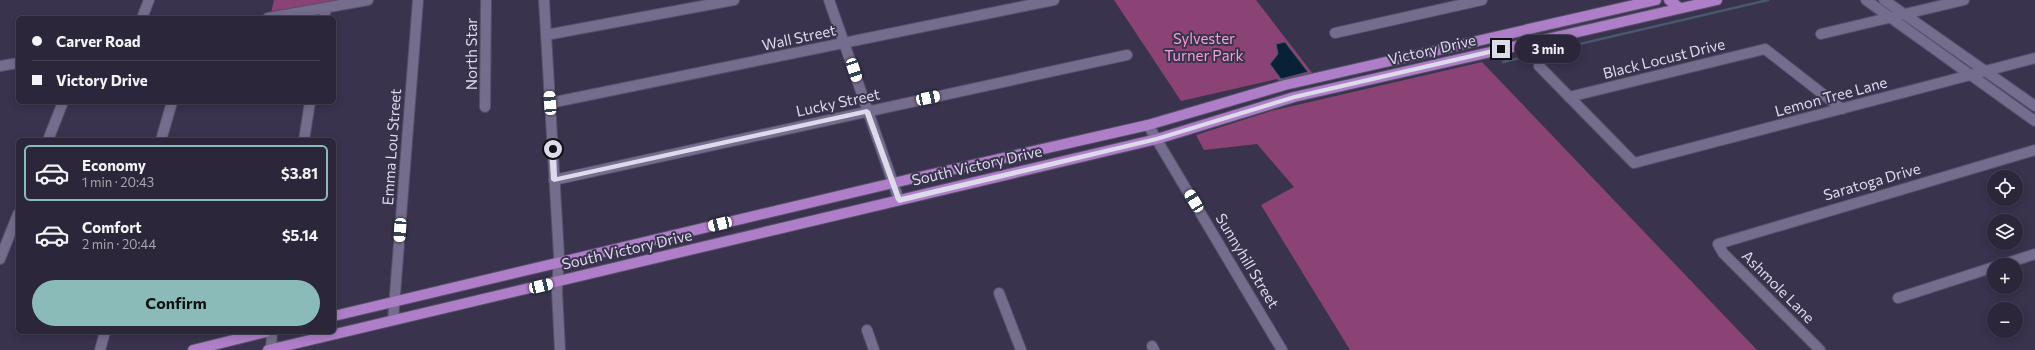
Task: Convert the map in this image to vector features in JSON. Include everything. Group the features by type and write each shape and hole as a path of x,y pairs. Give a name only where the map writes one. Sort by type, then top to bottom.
{"main road":[{"name":"Victory Drive","path":"1148,125 1243,96 1656,0"},
{"path":"1669,0 1680,8"},
{"name":"Victory Drive","path":"1157,139 1257,108 1339,87 1717,0"},
{"path":"1504,35 1516,46"},
{"path":"1329,75 1339,87"},
{"name":"South Victory Drive","path":"336,316 735,220 1148,125"},
{"name":"South Victory Drive","path":"336,334 1157,139"},
{"path":"735,220 739,238"},
{"path":"193,350 258,334"},
{"name":"South Victory Drive","path":"270,350 336,334"}],"street":[{"path":"143,16 148,0"},
{"path":"280,16 368,0"},
{"name":"Emma Lou Street","path":"393,320 418,0"},
{"name":"North Star","path":"486,0 486,107"},
{"path":"544,0 559,262 558,282 560,350"},
{"path":"546,35 734,0"},
{"path":"829,0 899,200"},
{"name":"Wall Street","path":"550,103 1054,0"},
{"path":"1335,33 1470,1 1482,0"},
{"path":"1866,0 2035,120"},
{"path":"1884,0 2035,106"},
{"path":"1821,34 1964,0"},
{"path":"1470,1 1479,9"},
{"path":"324,16 326,8"},
{"name":"Black Locust Drive","path":"1569,97 1765,49 1842,109"},
{"name":"Lucky Street","path":"554,180 1127,55"},
{"name":"Lemon Tree Lane","path":"1569,97 1634,163 2035,58"},
{"path":"0,66 16,63"},
{"path":"1539,66 1569,97"},
{"path":"49,138 62,104"},
{"path":"162,138 171,104"},
{"path":"304,138 310,104"},
{"name":"Sunnyhill Street","path":"1148,125 1282,350"},
{"name":"Saratoga Drive","path":"1718,244 2035,150"},
{"path":"0,259 16,219"},
{"name":"Ashmole Lane","path":"1718,244 1723,253 1820,350"},
{"path":"2023,258 2035,254"},
{"path":"1898,298 1987,269"},
{"path":"999,293 1020,350"},
{"path":"867,330 874,350"},
{"path":"100,350 104,334"},
{"path":"270,350 272,334"}],"green space":[{"path":"274,0 343,0 271,13"},
{"name":"Sylvester Turner Park","path":"1114,0 1256,0 1313,74 1279,82 1277,79 1181,101"},
{"path":"1482,62 1757,350 1350,350 1261,205 1294,187 1257,144 1204,150 1196,135 1271,111"}],"water":[{"path":"1285,42 1308,72 1281,79 1270,64 1278,54 1276,44"}],"waterway":[{"path":"1503,62 1768,0"}],"route":[{"path":"553,149 554,180 867,111 899,200 1157,139 1294,98 1501,49"}]}
